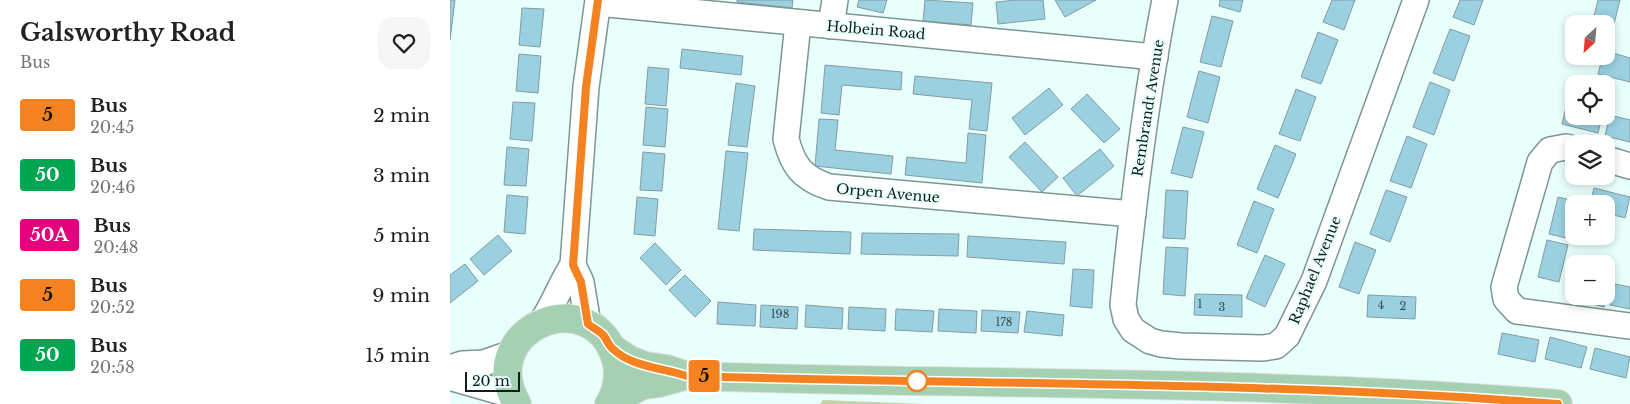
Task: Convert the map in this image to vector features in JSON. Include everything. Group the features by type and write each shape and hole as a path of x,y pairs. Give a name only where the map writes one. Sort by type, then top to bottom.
{"main road":[{"path":"515,399 508,381 508,367 512,353 519,340 529,330 542,322 556,318 571,319 588,324 603,335 613,349 618,367 617,385 610,403"},
{"path":"613,349 630,360 646,366 667,369 687,376"},
{"path":"610,403 643,385 687,376 1282,396 1397,393 1467,396 1558,404"}],"street":[{"path":"831,26 835,0"},
{"name":"Rembrandt Avenue","path":"1132,216 1148,92 1165,0"},
{"name":"Raphael Avenue","path":"1132,216 1123,305 1126,319 1132,330 1150,342 1181,346 1263,348 1276,346 1287,336 1314,281 1416,0"},
{"path":"588,324 581,282 573,265 586,87 598,2"},
{"name":"Holbein Road","path":"598,2 1155,57"},
{"name":"Orpen Avenue","path":"798,23 786,139 790,155 797,168 815,183 829,188 1132,216"},
{"path":"1565,147 1550,150 1540,162 1504,287 1506,299 1517,311 1630,326"},
{"path":"1615,162 1630,166"},
{"path":"542,322 552,306 562,281 573,265"},
{"path":"450,368 462,364 484,363 512,353"},
{"path":"450,376 515,399"}],"green space":[{"path":"823,400 923,404 820,404"}],"building":[{"path":"450,0 455,0 450,40"},
{"path":"737,0 793,0 792,8 737,2"},
{"path":"859,0 887,0 883,13 857,7"},
{"path":"925,0 973,3 971,25 923,21"},
{"path":"1043,0 1045,19 998,24 996,2"},
{"path":"1055,0 1096,0 1065,17"},
{"path":"1220,0 1243,0 1240,12 1219,6"},
{"path":"1332,0 1355,0 1344,30 1323,22"},
{"path":"1460,0 1483,0 1474,25 1453,17"},
{"path":"1598,0 1620,0 1615,20 1615,15 1594,15"},
{"path":"522,8 544,9 540,47 519,45"},
{"path":"1212,16 1233,21 1221,67 1200,62"},
{"path":"1450,29 1470,36 1454,81 1433,73"},
{"path":"1318,32 1338,40 1321,84 1301,77"},
{"path":"682,49 743,56 741,75 680,68"},
{"path":"519,54 541,56 538,93 516,91"},
{"path":"1615,54 1630,58 1630,82 1615,78 1615,75 1598,74 1600,65 1615,65"},
{"path":"825,65 902,72 901,90 842,85 839,115 821,113"},
{"path":"648,67 669,69 666,106 645,104"},
{"path":"1199,71 1220,77 1208,123 1187,117"},
{"path":"915,76 992,83 987,131 969,129 972,100 913,94"},
{"path":"1430,82 1450,90 1434,135 1413,127"},
{"path":"736,83 755,86 747,147 728,145"},
{"path":"1049,88 1063,105 1025,135 1012,118"},
{"path":"1296,89 1316,97 1300,141 1279,134"},
{"path":"1087,94 1120,129 1104,143 1071,109"},
{"path":"513,102 535,103 532,141 510,139"},
{"path":"646,107 668,109 665,147 643,145"},
{"path":"1565,111 1565,125 1562,124"},
{"path":"1615,116 1630,120 1630,142 1615,138 1615,135 1605,135 1608,125 1615,125"},
{"path":"819,119 838,120 835,150 893,156 891,174 815,166"},
{"path":"1566,125 1600,125 1598,133"},
{"path":"1183,127 1204,132 1192,178 1171,173"},
{"path":"968,133 986,135 982,183 905,175 907,157 966,163"},
{"path":"1407,136 1427,144 1411,188 1390,181"},
{"path":"1025,142 1058,177 1042,192 1009,157"},
{"path":"1275,145 1296,154 1278,198 1257,189"},
{"path":"507,147 529,149 526,186 504,185"},
{"path":"1100,149 1114,166 1077,196 1063,178"},
{"path":"726,151 748,153 739,231 718,229"},
{"path":"643,152 665,154 662,191 640,190"},
{"path":"1594,188 1630,197 1625,218 1615,215 1615,195 1592,195"},
{"path":"1166,190 1188,191 1185,239 1163,238"},
{"path":"1386,190 1407,197 1390,242 1370,234"},
{"path":"507,195 528,197 525,234 504,232"},
{"path":"637,197 658,199 655,236 634,234"},
{"path":"1558,197 1565,199 1565,238 1549,234"},
{"path":"1254,201 1274,209 1257,253 1237,245"},
{"path":"754,229 851,232 850,254 753,250"},
{"path":"862,233 959,234 958,256 861,254"},
{"path":"498,235 512,251 484,275 470,259"},
{"path":"968,236 1066,242 1064,264 967,257"},
{"path":"1547,240 1568,245 1559,282 1538,277"},
{"path":"1355,242 1376,250 1359,294 1339,287"},
{"path":"655,243 681,270 666,285 640,258"},
{"path":"1166,247 1188,248 1185,296 1163,294"},
{"path":"1265,255 1285,264 1265,307 1246,298"},
{"path":"465,264 478,281 450,303 450,275"},
{"path":"1073,269 1094,270 1092,308 1070,306"},
{"path":"685,275 711,301 695,317 669,290"},
{"path":"1615,284 1630,287 1630,309 1610,305 1615,305"},
{"path":"1195,294 1242,295 1242,317 1194,315"},
{"path":"1368,295 1416,297 1415,319 1367,317"},
{"path":"718,302 756,305 755,326 717,324"},
{"path":"761,305 798,307 797,329 760,327"},
{"path":"806,305 843,308 842,329 805,327"},
{"path":"849,307 886,309 885,331 848,329"},
{"path":"896,309 934,311 932,332 895,330"},
{"path":"939,309 977,311 976,333 938,331"},
{"path":"982,310 1020,312 1018,333 981,331"},
{"path":"1027,311 1064,315 1062,336 1024,332"},
{"path":"1502,333 1539,340 1535,362 1498,354"},
{"path":"1550,337 1587,347 1581,368 1545,359"},
{"path":"1595,348 1630,357 1626,378 1590,369"}],"bus line":[{"name":"5","path":"598,0 586,87 573,265 581,282 588,324 603,335 613,349 630,360 687,376 1281,388 1473,397 1558,404"}]}
